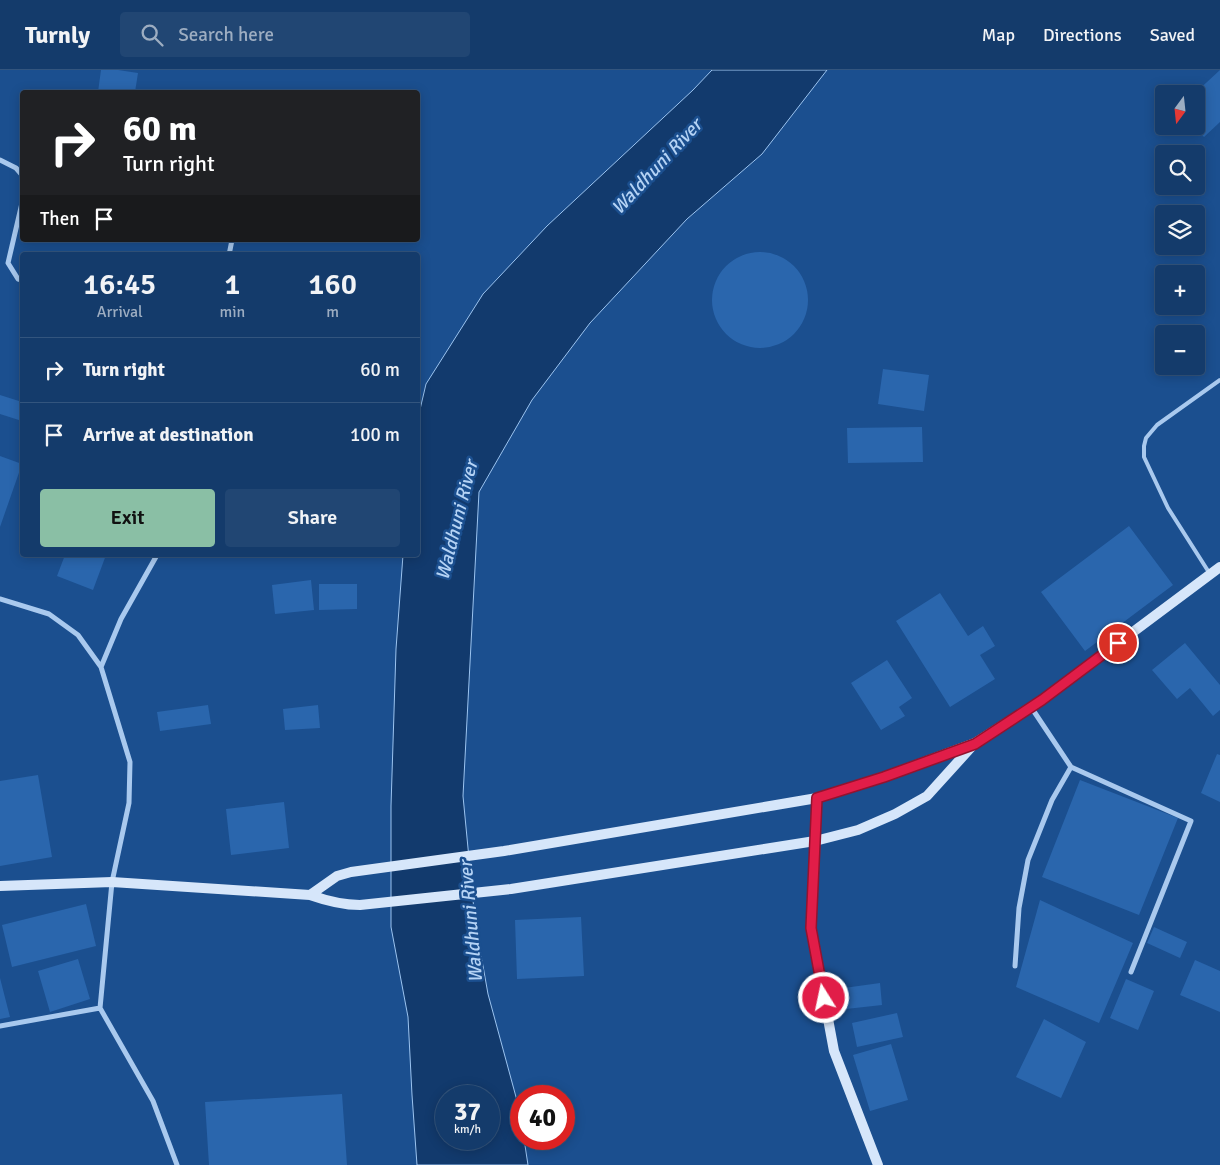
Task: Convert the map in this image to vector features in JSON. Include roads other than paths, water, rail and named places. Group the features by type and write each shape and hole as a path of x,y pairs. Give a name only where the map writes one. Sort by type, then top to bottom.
{"main road":[{"path":"310,896 337,876 351,872 504,851 817,798 884,777 975,744 1031,707 1220,567"},
{"path":"0,886 112,882 310,896 334,904 360,905 511,889 815,841 858,830 896,814 927,796 975,744"},
{"path":"817,798 811,928 834,1051 878,1165"}],"street":[{"path":"0,160 16,168 20,173"},
{"path":"20,211 8,264 20,280"},
{"path":"100,667 121,619 156,557"},
{"path":"0,599 49,614 78,635 100,667 130,762 129,804 112,882 100,1008 153,1101 177,1165"},
{"path":"1031,707 1071,766 1191,821 1131,972"},
{"path":"1015,966 1019,908 1028,860 1052,800 1071,766"},
{"path":"0,1026 100,1008"}],"lane":[{"path":"1210,574 1168,508 1144,457 1144,446 1146,438 1157,425 1220,380"}],"water":[{"name":"Waldhuni River","path":"712,70 827,70 762,154 687,219 590,323 532,400 479,492 463,796 475,921 488,994 513,1085 510,1085 510,1150 526,1150 528,1165 417,1165 408,1017 391,927 391,806 396,649 403,557 420,557 420,410 426,384 483,294 547,226"}]}
